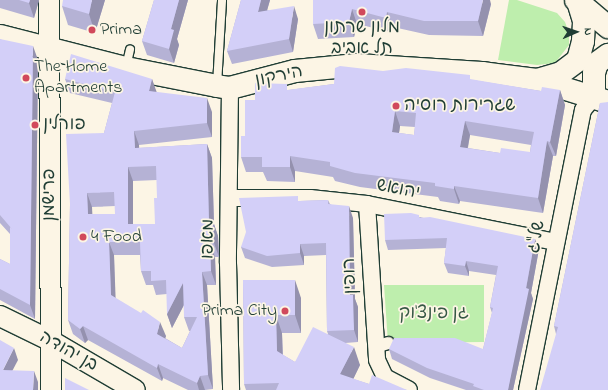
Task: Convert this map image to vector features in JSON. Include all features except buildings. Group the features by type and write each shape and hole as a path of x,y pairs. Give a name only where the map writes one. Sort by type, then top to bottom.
{"main road":[{"path":"576,0 608,27"},
{"path":"537,80 561,73 578,60 583,41 584,20 576,0"},
{"name":"הירקון","path":"0,36 49,48 128,58 224,87 295,71 357,65 482,73 537,80 601,99"},
{"path":"601,99 594,74 597,63 608,55"}],"street":[{"name":"פרישמן","path":"49,0 51,390"},
{"name":"מאפו","path":"224,87 229,198 231,390"},
{"name":"של\"ג","path":"527,390 583,110 601,99"},
{"name":"יהואש","path":"229,198 310,198 367,204 556,242"},
{"name":"רופין","path":"367,204 385,377 410,390"},
{"name":"בן יהודה","path":"0,316 51,341 135,390"}],"lane":[{"path":"222,0 224,87"}],"green space":[{"path":"509,0 517,0 557,13 565,22 569,33 569,45 555,63 537,65 498,60"},
{"name":"גן פינצ'וק","path":"384,285 484,285 484,342 388,343"}],"place":[{"name":"מלון שרתון תל אביב","path":"362,12"},
{"name":"Prima","path":"92,30"},
{"name":"The Home Apartments","path":"26,78"},
{"name":"שגרירות רוסיה","path":"396,106"},
{"name":"פורלין","path":"35,125"},
{"name":"4 Food","path":"83,237"},
{"name":"Prima City","path":"285,311"}]}
